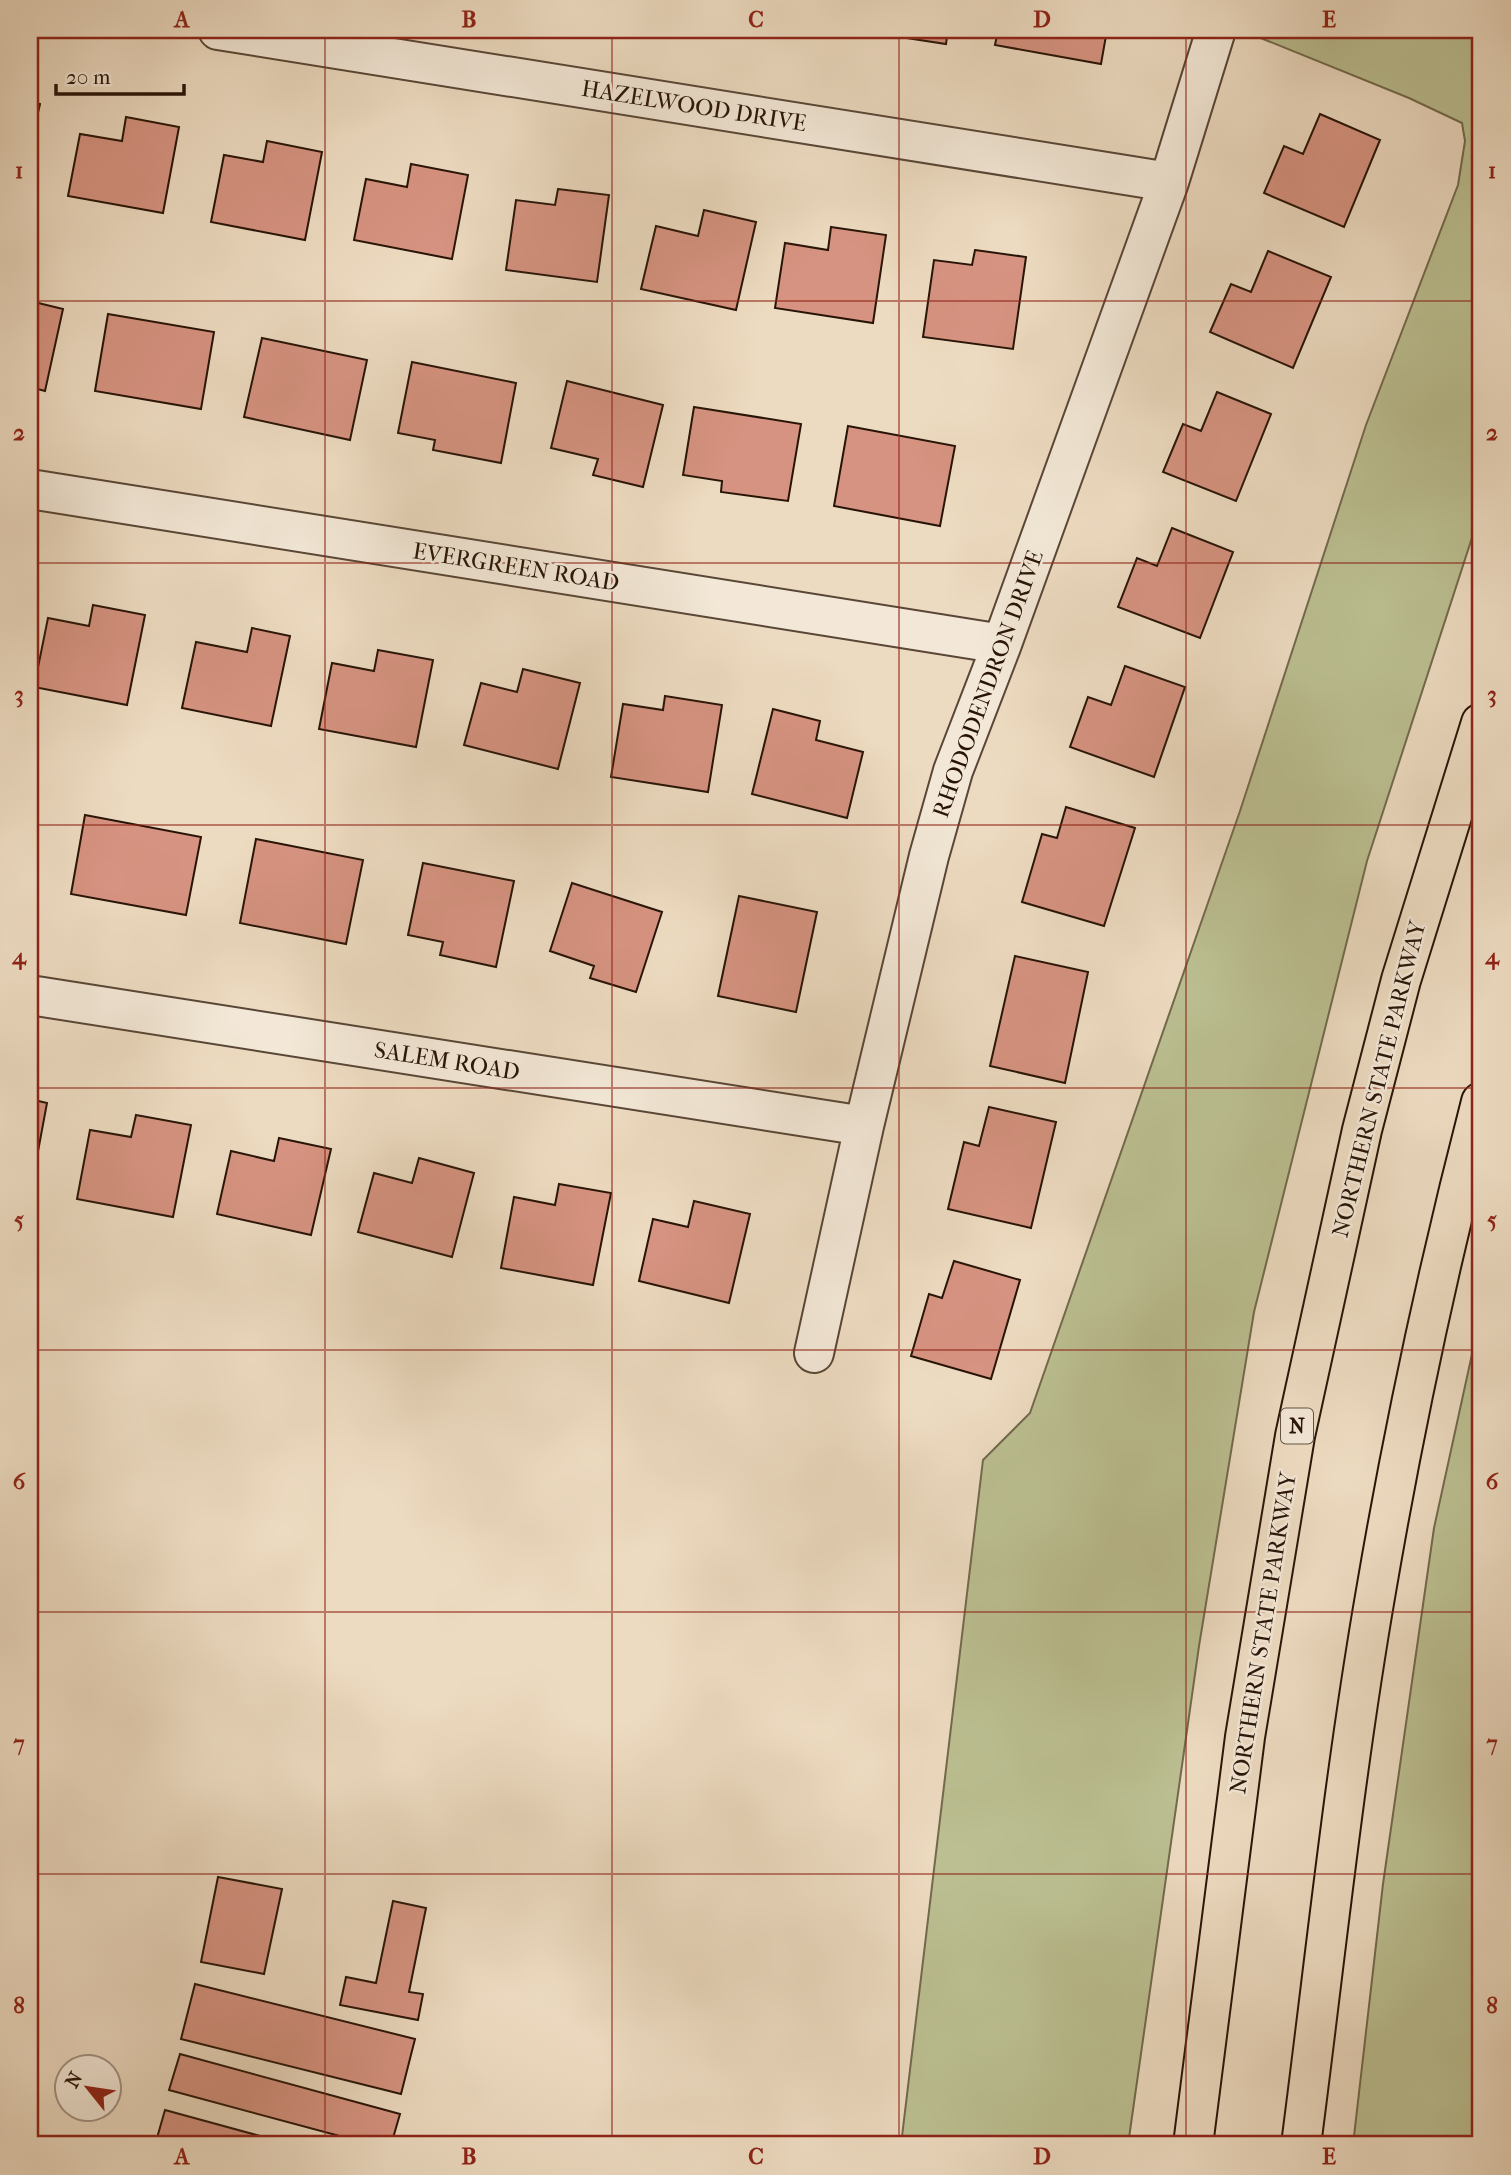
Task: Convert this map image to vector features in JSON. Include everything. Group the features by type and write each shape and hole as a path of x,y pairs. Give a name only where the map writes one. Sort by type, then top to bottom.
{"highway":[{"name":"NORTHERN STATE PARKWAY","path":"1193,2145 1245,1737 1294,1436 1368,1105 1405,967 1481,723"},
{"path":"1301,2145 1376,1593 1434,1297 1481,1102"}],"street":[{"name":"HAZELWOOD DRIVE","path":"218,30 1169,182"},
{"name":"RHODODENDRON DRIVE","path":"814,1353 864,1126 929,856 953,771 1002,644 1169,182 1216,30"},
{"name":"EVERGREEN ROAD","path":"30,489 1002,644"},
{"name":"SALEM ROAD","path":"30,995 864,1126"}],"green space":[{"path":"1241,30 1481,30 1481,510 1367,861 1254,1312 1199,1646 1128,2145 901,2145 983,1460 1030,1413 1240,811 1366,425 1458,185 1465,141 1462,123 1409,98"},
{"path":"1481,1313 1481,2145 1353,2145 1383,1884 1434,1528"}],"building":[{"path":"894,30 948,30 946,44 893,36"},
{"path":"998,30 1107,30 1101,64 995,45"},
{"path":"30,102 40,104 30,148"},
{"path":"1320,114 1380,140 1344,227 1264,193 1284,146 1303,154"},
{"path":"126,117 179,127 163,213 68,196 80,134 122,141"},
{"path":"267,141 322,152 305,240 211,222 224,155 263,162"},
{"path":"411,164 468,175 452,259 354,240 366,179 407,187"},
{"path":"558,189 609,195 597,282 506,270 516,200 555,205"},
{"path":"704,210 756,222 736,310 641,289 656,226 698,236"},
{"path":"831,227 886,235 873,323 775,308 785,243 828,250"},
{"path":"975,250 1026,257 1013,349 923,337 934,260 972,265"},
{"path":"1268,251 1331,277 1293,368 1210,332 1231,284 1251,292"},
{"path":"30,301 63,309 45,391 30,387"},
{"path":"108,314 214,332 201,409 95,391"},
{"path":"262,338 367,360 350,440 244,417"},
{"path":"412,362 516,383 501,463 433,450 435,440 398,433"},
{"path":"567,381 663,405 643,487 593,475 598,459 551,448"},
{"path":"1217,392 1271,414 1236,501 1163,472 1183,424 1201,431"},
{"path":"694,407 801,424 788,501 721,492 722,481 683,475"},
{"path":"848,426 955,446 940,526 834,506"},
{"path":"1172,528 1233,552 1200,638 1118,607 1137,558 1157,566"},
{"path":"93,605 145,615 127,705 34,687 48,618 89,626"},
{"path":"252,628 290,636 271,726 182,708 196,642 247,652"},
{"path":"378,650 433,660 416,747 319,729 332,663 374,671"},
{"path":"1125,666 1185,687 1154,777 1070,747 1088,697 1111,705"},
{"path":"523,669 580,683 558,769 464,745 481,683 517,692"},
{"path":"665,696 722,705 708,792 611,777 623,704 663,710"},
{"path":"773,709 820,721 816,740 863,752 847,818 752,794"},
{"path":"1066,807 1135,828 1104,926 1022,902 1042,834 1057,838"},
{"path":"30,812 38,814 30,851"},
{"path":"85,815 201,837 186,915 71,894"},
{"path":"256,839 363,860 346,944 240,923"},
{"path":"423,863 514,881 496,967 440,955 443,942 408,935"},
{"path":"572,883 662,912 636,992 590,978 594,966 550,951"},
{"path":"739,896 817,912 796,1012 718,996"},
{"path":"1015,956 1088,972 1065,1083 990,1066"},
{"path":"30,1099 47,1103 31,1189 30,1189"},
{"path":"989,1107 1056,1122 1031,1228 948,1209 964,1142 979,1146"},
{"path":"136,1115 191,1125 173,1217 77,1199 90,1130 131,1137"},
{"path":"279,1138 331,1149 311,1235 217,1214 231,1151 274,1161"},
{"path":"419,1158 474,1173 452,1257 358,1232 374,1173 412,1183"},
{"path":"559,1184 611,1193 593,1285 501,1268 514,1197 555,1205"},
{"path":"694,1201 750,1214 729,1303 639,1281 653,1219 688,1227"},
{"path":"954,1261 1020,1280 991,1379 911,1356 929,1294 942,1298"},
{"path":"218,1877 282,1889 264,1974 201,1962"},
{"path":"393,1901 426,1908 409,1992 423,1994 418,2020 340,2005 346,1977 376,1983"},
{"path":"195,1984 415,2039 401,2094 181,2039"},
{"path":"180,2054 400,2114 391,2145 373,2145 169,2090"},
{"path":"165,2110 293,2145 155,2145"}]}
